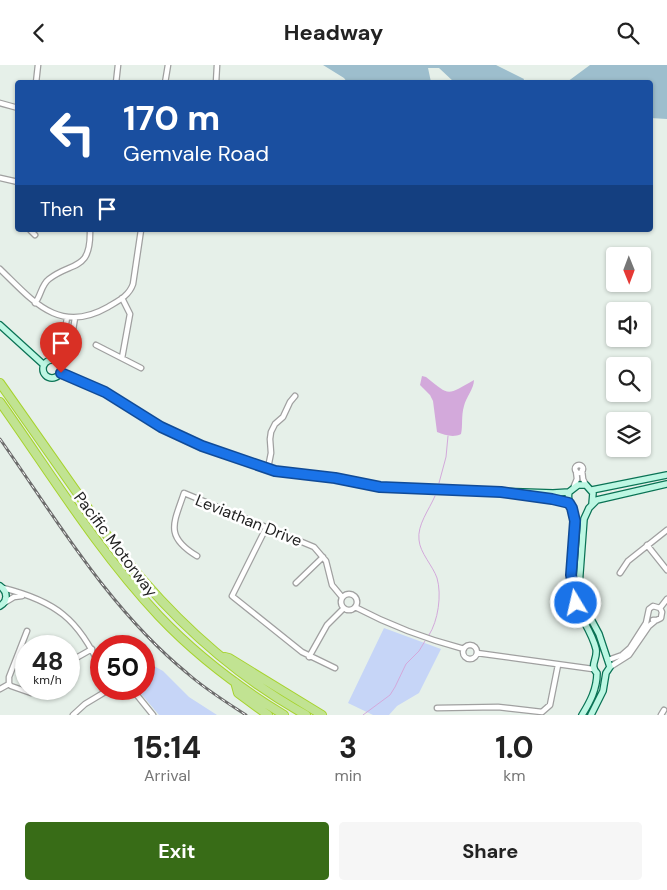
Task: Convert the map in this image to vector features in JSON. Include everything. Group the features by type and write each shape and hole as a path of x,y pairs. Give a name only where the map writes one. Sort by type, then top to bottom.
{"highway":[{"name":"Pacific Motorway","path":"0,383 127,562 170,611 218,655 256,684 306,715"},
{"name":"Pacific Motorway","path":"0,402 109,557 160,617 187,643 235,682 284,715"},
{"path":"218,655 229,658 322,715"},
{"path":"235,682 238,693 268,715"}],"main road":[{"path":"0,325 44,365 44,373 48,377 53,379 61,373"},
{"path":"44,365 50,360 56,361 60,365 61,373"},
{"path":"61,373 105,392 161,427 189,440 282,473 341,479 380,487 501,492 569,492 574,486 586,485 592,490 594,497 582,527 579,585 586,608 608,662 603,691 591,715"},
{"path":"592,490 667,475"},
{"path":"501,492 552,499 575,508 591,506 603,497 667,484"},
{"path":"569,492 575,508 572,565 573,595 596,646 597,659"},
{"path":"1,587 6,596 1,606"},
{"path":"582,715 593,695 595,671 593,663 601,657 608,662"},
{"path":"595,671 606,673"}],"street":[{"path":"36,80 38,65"},
{"path":"116,80 118,65"},
{"path":"166,80 168,65"},
{"path":"216,80 217,65"},
{"path":"0,103 15,107"},
{"path":"0,178 15,182"},
{"path":"32,232 35,235"},
{"path":"35,303 48,280 78,265 83,260 88,251 90,232"},
{"path":"0,269 35,303 47,311 67,317 100,311 129,293 133,284 141,232"},
{"path":"122,298 130,314 122,358"},
{"path":"50,360 55,356 64,336 67,317"},
{"path":"60,365 72,336 74,317"},
{"path":"96,345 141,367"},
{"path":"268,469 272,429 283,417 295,396"},
{"path":"574,486 577,479 575,464 581,465 586,485"},
{"path":"576,471 579,473 582,471"},
{"name":"Leviathan Drive","path":"198,556 183,545 174,528 174,520 184,493 314,547 323,557"},
{"path":"266,528 232,596 309,657 334,669"},
{"path":"620,573 628,561 667,530"},
{"path":"647,545 667,570"},
{"path":"296,583 323,557 326,561 332,585 342,597 341,603 344,608 350,610 355,607"},
{"path":"1,587 49,604 63,613 78,629 90,646"},
{"path":"342,597 352,595 356,599 355,607"},
{"path":"1,606 14,597 29,596"},
{"path":"660,607 667,599"},
{"path":"355,607 381,621 464,649"},
{"path":"608,662 627,651 646,623 648,611 651,607 660,607"},
{"path":"660,607 662,612 661,618"},
{"path":"309,657 327,625 344,608"},
{"path":"648,616 655,621"},
{"path":"608,662 629,655 649,626 661,618"},
{"path":"661,618 666,621"},
{"path":"15,687 9,683 9,677 27,631"},
{"path":"467,645 472,645 477,653 473,658 468,658 464,655 464,649 467,645"},
{"path":"477,653 595,671"},
{"path":"437,708 498,707 542,712 550,705 558,665"},
{"path":"0,689 9,683"},
{"path":"73,715 92,700"},
{"path":"141,700 153,715"}],"shaded area":[{"path":"323,65 496,65 524,79 452,80 439,68 428,68 431,80 346,80"},
{"path":"590,65 667,65 667,119 653,118 653,80 570,80"},
{"path":"422,376 448,392 474,380 463,410 461,434 452,436 437,432 433,401 420,385"},
{"path":"384,628 441,649 419,693 397,706 389,715 373,715 348,703"},
{"path":"155,667 163,671 189,697 217,715 159,715 146,700 155,700"}],"waterway":[{"path":"439,483 446,457 448,436"},
{"path":"429,635 435,623 439,592 437,578 422,550 419,534 422,523 435,496"},
{"path":"363,715 390,695 406,664 419,651 425,641"}],"railway":[{"path":"0,439 64,532 133,621 159,648 194,679 246,715"}],"route":[{"path":"61,373 105,392 161,427 202,446 282,473 335,478 380,487 501,492 569,503 575,515 571,575 573,595 576,603"}]}
